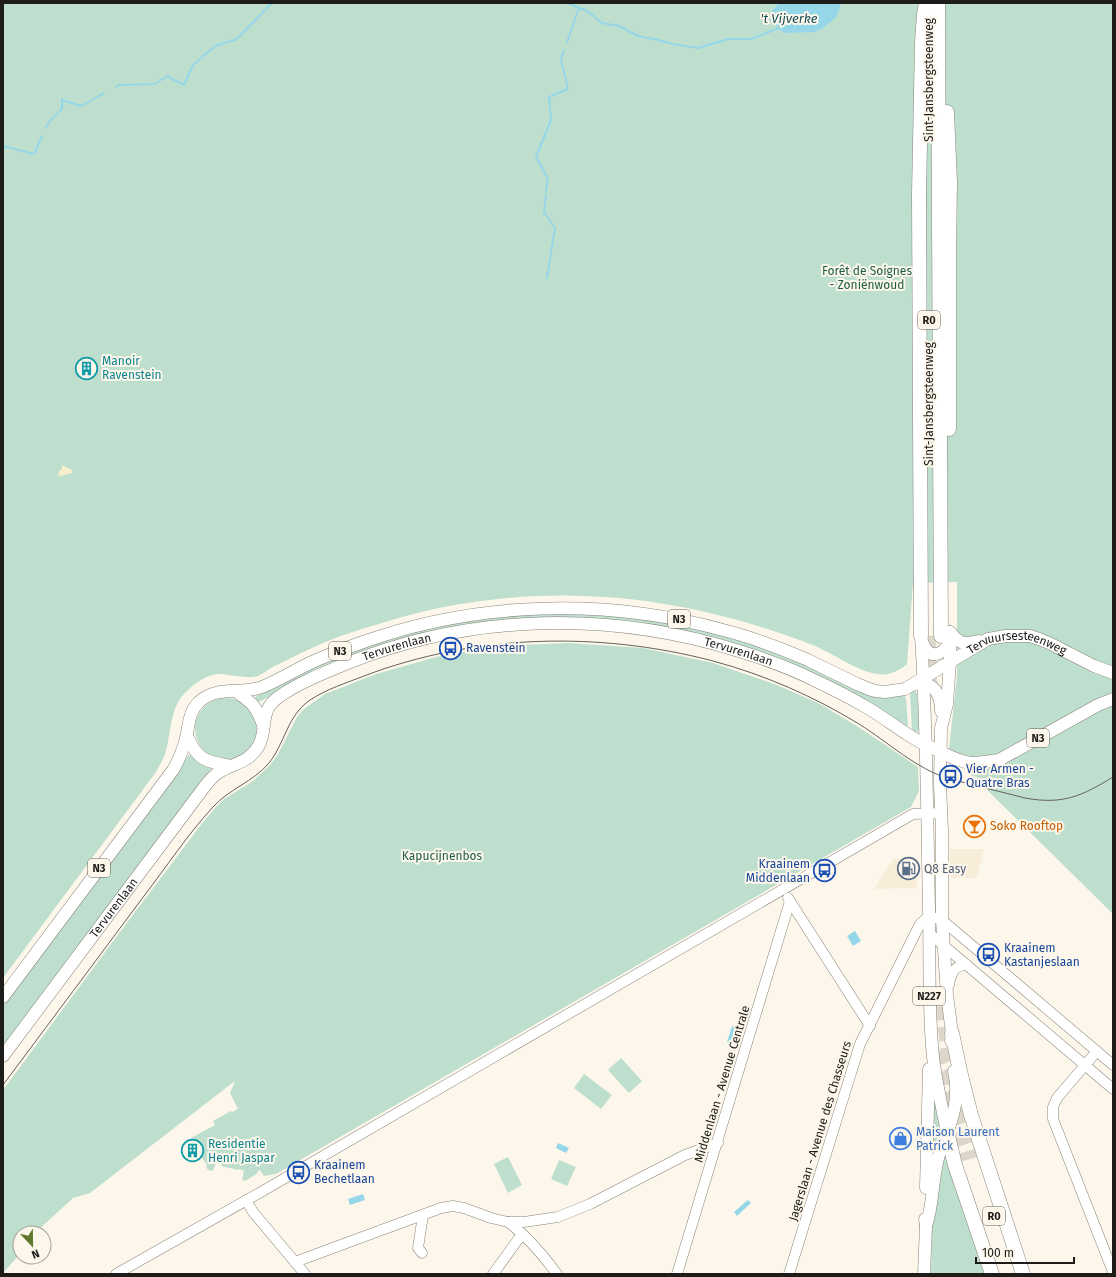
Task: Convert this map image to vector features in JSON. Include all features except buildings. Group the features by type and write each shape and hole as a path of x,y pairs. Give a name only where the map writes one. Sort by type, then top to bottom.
{"highway":[{"path":"926,3 922,42 919,194 938,637"},
{"name":"Sint-Jansbergsteenweg","path":"929,3 928,228 938,637"},
{"name":"Sint-Jansbergsteenweg","path":"938,637 939,3"},
{"path":"952,1033 971,1115 1023,1274"},
{"path":"947,1132 951,1146 946,1151 992,1274"},
{"name":"R0","path":"1002,1274 969,1160 1014,1274"}],"main road":[{"name":"Tervurenlaan","path":"3,996 173,770 180,758 187,736 191,713 197,703 206,696 215,692 248,690 262,687 312,663 362,642 397,631 447,619 490,612 561,608 623,611 674,618 723,630 770,645 808,660 872,690 885,692 905,688 920,682"},
{"name":"Tervurenlaan","path":"3,1056 210,779 220,771 242,762 251,756 258,747 262,736 266,712 270,704 279,696 318,676 403,644 465,630 493,626 530,624 568,623 622,626 672,633 763,658 799,672 866,707 907,735 949,756 962,761 979,763 999,760 1098,705 1112,699"},
{"name":"Tervuursesteenweg","path":"920,682 988,639 1006,636 1030,636 1049,642 1094,666 1113,673"},
{"path":"938,637 955,639 961,643 968,644 988,639"},
{"path":"938,637 950,662 947,704 941,728"},
{"path":"920,682 938,637"},
{"name":"N227","path":"920,682 935,690 941,703 940,813 942,830 942,920 947,994 952,1033 950,1049 957,1094 955,1109 947,1132"},
{"name":"N227","path":"920,682 926,771 929,1009 933,1058 929,1067 924,1274"},
{"path":"235,691 254,705 263,725"},
{"path":"187,736 195,751 203,759 231,766"},
{"path":"940,773 952,764 962,761"},
{"path":"933,1058 947,1132"},
{"name":"N227","path":"926,1226 929,1216 937,1161 946,1151"}],"street":[{"path":"116,1274 913,814 940,813"},
{"path":"783,889 870,1026"},
{"name":"Middenlaan - Avenue Centrale","path":"677,1274 718,1143 790,901"},
{"path":"929,916 942,920 1113,1065"},
{"name":"Jagerslaan - Avenue des Chasseurs","path":"789,1274 860,1044 920,924 929,916"},
{"path":"929,932 1113,1089"},
{"path":"982,977 993,964"},
{"path":"947,994 952,972 960,966 967,965"},
{"path":"1097,1051 1057,1098 1053,1107 1053,1119 1113,1272"},
{"path":"295,1262 441,1208 453,1206 464,1208 491,1218 508,1222 541,1220 558,1217 590,1204 685,1155 718,1143"},
{"path":"246,1200 253,1212 305,1274"},
{"path":"422,1215 418,1248 422,1253"},
{"path":"508,1222 544,1257 557,1274"},
{"path":"493,1274 522,1234"}],"shaded area":[{"path":"950,849 984,849 977,878 951,878"},
{"path":"894,858 918,859 917,888 874,889"}],"green space":[{"name":"Forêt de Soignes - Zoniënwoud","path":"3,3 779,3 772,10 841,7 842,3 1113,3 1113,914 983,786 977,777 972,776 960,755 949,749 957,676 957,582 913,583 907,664 900,669 885,674 869,672 854,666 822,649 781,634 693,609 639,600 601,597 526,597 489,600 452,606 415,614 358,630 307,650 274,666 258,676 248,677 216,674 202,679 181,697 177,704 165,754 156,772 3,978"},
{"path":"545,612 648,618 725,635 904,695 906,698 908,726 905,727 704,636 483,624 286,688 259,702 255,699 256,696 302,671 363,646 455,622"},
{"name":"Kapucijnenbos","path":"568,643 643,648 713,663 777,685 820,704 860,728 918,767 919,791 911,807 276,1174 264,1176 260,1170 257,1172 258,1173 245,1181 242,1180 244,1171 239,1169 221,1166 222,1164 216,1163 213,1171 208,1170 191,1138 215,1125 213,1121 231,1111 232,1112 238,1109 230,1093 235,1081 90,1193 73,1198 44,1225 12,1225 12,1263 3,1273 3,1090 200,826 224,799 253,781 270,765 277,756 297,717 304,709 325,694 376,674 436,657 495,646"},
{"path":"915,690 917,694 920,730 915,733 912,730 910,692"},
{"path":"220,698 232,698 248,707 255,717 257,729 255,741 248,751 232,760 220,760 209,755 200,746 195,735 195,723 200,712 209,703"},
{"path":"191,754 200,763 210,768 211,771 3,1049 3,1005 188,756"},
{"path":"621,1058 642,1081 629,1093 608,1070"},
{"path":"584,1074 612,1095 601,1109 574,1088"},
{"path":"933,1096 943,1129 932,1167"},
{"path":"946,1153 988,1274 931,1274 932,1222 939,1174"},
{"path":"508,1157 522,1185 508,1193 494,1164"},
{"path":"559,1160 576,1167 567,1186 551,1179"}],"sand":[{"path":"62,465 72,470 72,473 58,476 59,471 62,469"}],"water":[{"name":"'t Vijverke","path":"779,3 842,3 836,17 822,29 814,32 784,33 776,26 773,20 772,10"},
{"path":"855,931 861,941 853,946 847,936"},
{"path":"732,1026 738,1028 734,1044 727,1042"},
{"path":"558,1143 569,1148 566,1153 556,1148"},
{"path":"363,1194 365,1200 350,1205 348,1199"},
{"path":"748,1200 751,1203 737,1216 734,1212"}],"waterway":[{"path":"116,87 119,85 155,84 167,76 184,85 193,65 215,46 237,39 272,3"},
{"path":"567,3 587,11 602,23 619,26 638,36 698,48 728,39 751,39 779,28"},
{"path":"567,42 579,8"},
{"path":"546,191 548,179 536,157 551,120 549,97 568,89 561,59 564,50"},
{"path":"46,127 62,109 62,100 81,106 104,93"},
{"path":"3,146 34,154 42,136"},
{"path":"546,194 544,212 555,228 547,278"}],"tunnel":[{"path":"929,636 930,685"},
{"path":"943,1006 947,1049 962,1120 974,1158"},
{"path":"937,1051 952,1124 963,1161"}],"tram line":[{"path":"3,1085 195,828 219,801 263,770 269,763 279,747 291,722 302,706 316,696 330,689 406,662 449,652 493,645 537,642 581,641 670,651 713,661 751,673 806,695 859,724 914,762 938,775 950,779 1025,798 1050,800 1082,794 1113,777"}],"place":[{"name":"Manoir Ravenstein","path":"87,368"},
{"name":"Ravenstein","path":"451,648"},
{"name":"Vier Armen - Quatre Bras","path":"951,776"},
{"name":"Soko Rooftop","path":"974,826"},
{"name":"Q8 Easy","path":"909,869"},
{"name":"Kraainem Middenlaan","path":"825,871"},
{"name":"Kraainem Kastanjeslaan","path":"989,955"},
{"name":"Maison Laurent Patrick","path":"901,1139"},
{"name":"Residentie Henri Jaspar","path":"192,1151"},
{"name":"Kraainem Bechetlaan","path":"299,1172"}]}
